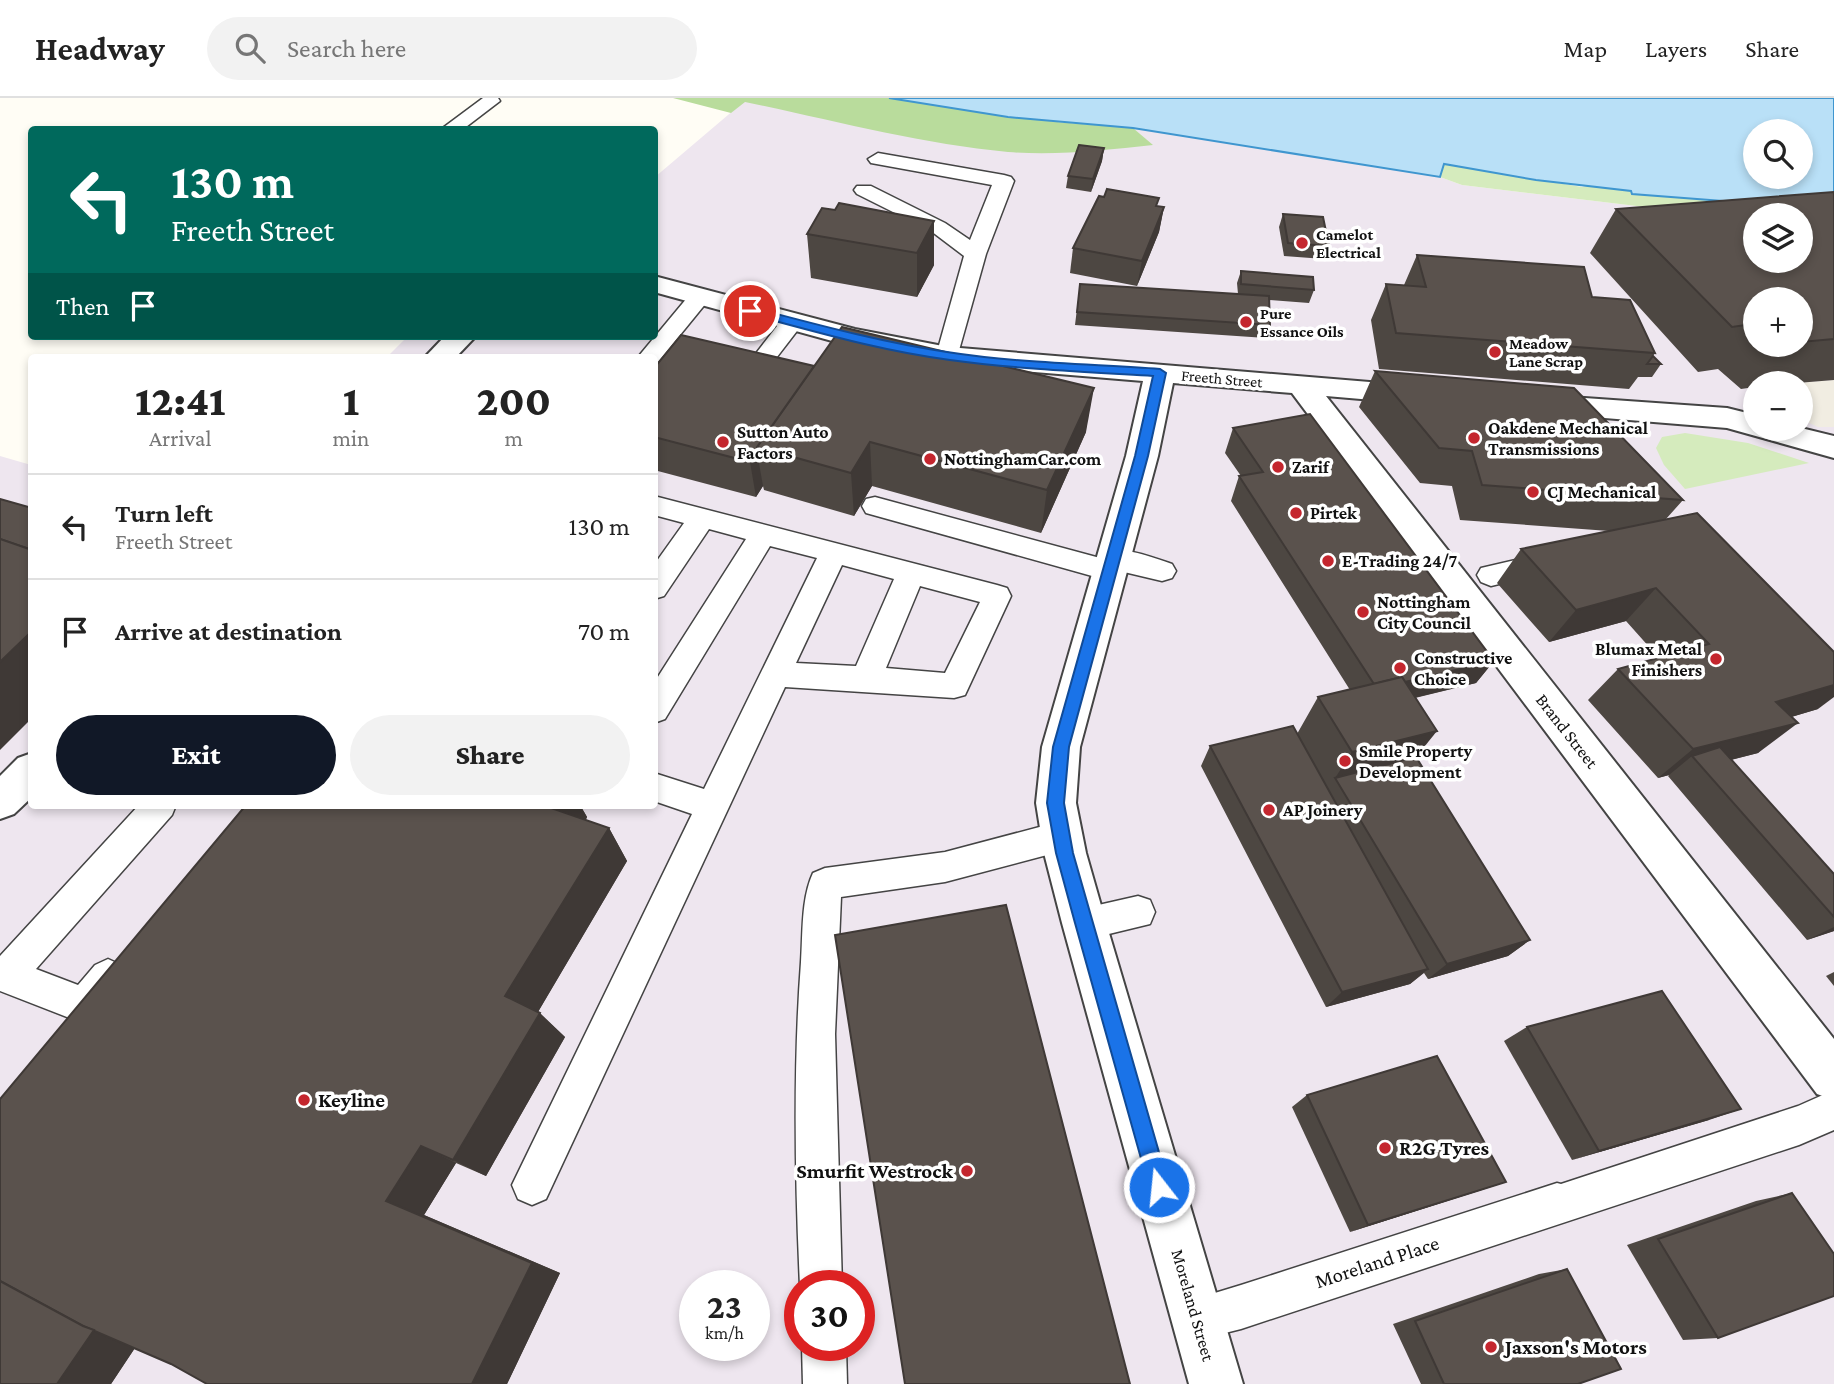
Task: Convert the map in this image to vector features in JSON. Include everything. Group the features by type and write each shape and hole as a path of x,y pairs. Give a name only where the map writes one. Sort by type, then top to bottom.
{"street":[{"name":"Freeth Street","path":"658,285 854,338 948,356 1447,397"},
{"path":"442,354 457,340"},
{"name":"Moreland Street","path":"1160,373 1142,456 1061,747 1056,803 1084,923 1216,1384"},
{"name":"Brand Street","path":"1301,384 1834,1077"},
{"path":"1515,402 1727,418 1743,422"},
{"path":"1569,407 1605,444"},
{"path":"1812,441 1834,447"},
{"path":"0,802 28,774"}],"lane":[{"path":"455,126 491,101"},
{"path":"878,159 1004,181 975,254 948,356"},
{"path":"864,190 938,227 975,254"},
{"path":"652,354 700,297"},
{"path":"752,374 792,322"},
{"path":"658,506 997,596 954,686 775,674"},
{"path":"875,506 1112,565 1162,571"},
{"path":"658,582 702,518"},
{"path":"658,704 763,534"},
{"path":"532,1185 834,552"},
{"path":"1491,575 1573,558"},
{"path":"866,679 911,573"},
{"path":"658,788 712,806"},
{"path":"127,953 85,1006 6,976 156,809"},
{"path":"820,1270 815,1110 818,944 825,884 945,867 1062,836"},
{"path":"1084,923 1138,912"},
{"name":"Moreland Place","path":"1197,1318 1241,1307 1800,1125 1834,1110"},
{"path":"824,1361 825,1384"}],"shaded area":[{"path":"748,98 1152,145 1133,128 1440,177 1462,185 1670,210 1743,254 1743,273 1813,273 1813,245 1834,217 1834,1384 0,1384 0,456 28,464 28,809 658,809 658,354 390,354 404,340 658,340 658,174"},
{"path":"1834,380 1834,427 1813,425 1813,382"}],"green space":[{"path":"673,98 889,98 1057,122 1133,128 1153,145 1063,153 1008,152 909,137 745,102 731,113"},
{"path":"1444,164 1582,187 1592,185 1736,202 1743,203 1743,213 1670,210 1462,185 1440,177"},
{"path":"1685,433 1748,443 1809,463 1685,489 1664,465 1656,448 1662,437"}],"water":[{"path":"889,98 1834,98 1834,203 1736,202 1632,194 1631,191 1536,180 1444,164 1440,177 1133,128 1008,117"}],"building":[{"path":"1079,145 1104,148 1093,179 1068,176"},
{"path":"1107,189 1159,198 1156,206 1164,207 1142,261 1073,248 1099,196 1104,197"},
{"path":"1834,192 1834,339 1813,341 1813,287 1743,287 1743,325 1732,327 1616,209"},
{"path":"839,203 934,221 917,253 807,234 822,208 835,210"},
{"path":"1283,214 1323,217 1329,246 1288,243"},
{"path":"1417,255 1584,267 1592,297 1630,300 1655,353 1396,333 1386,284 1426,287"},
{"path":"1241,271 1313,277 1314,290 1241,284"},
{"path":"1080,284 1269,296 1270,325 1077,312"},
{"path":"842,327 1094,388 1047,490 870,442 851,473 757,447"},
{"path":"681,335 814,366 757,447 757,452 750,462 658,438 658,363"},
{"path":"1653,356 1661,364 1647,364"},
{"path":"1375,371 1574,388 1683,500 1482,485 1472,451 1439,448"},
{"path":"1310,414 1494,661 1405,682 1402,677 1374,684 1239,476 1263,472 1233,428"},
{"path":"0,499 28,507 28,549 0,539"},
{"path":"1697,513 1834,652 1834,685 1776,702 1798,723 1693,749 1618,669 1709,644 1656,588 1576,610 1521,549"},
{"path":"0,539 28,549 28,635 0,662"},
{"path":"1402,677 1437,731 1352,752 1318,697"},
{"path":"1293,726 1428,969 1342,992 1210,746"},
{"path":"1720,747 1834,874 1834,917 1692,756"},
{"path":"1416,757 1530,940 1447,964 1335,778"},
{"name":"Keyline","path":"243,809 554,809 609,828 505,996 540,1013 453,1160 421,1146 386,1201 532,1263 472,1384 207,1384 171,1364 83,1326 0,1281 0,1099"},
{"name":"Smurfit Westrock","path":"1006,905 1130,1384 905,1384 835,935"},
{"path":"1662,991 1741,1109 1599,1151 1527,1027"},
{"name":"R2G Tyres","path":"1437,1056 1506,1182 1368,1225 1307,1095"},
{"path":"1792,1193 1834,1254 1834,1296 1718,1338 1658,1239"},
{"name":"Jaxson's Motors","path":"1567,1269 1621,1369 1578,1384 1444,1384 1415,1321"},
{"path":"0,1281 94,1330 57,1384 0,1384"}],"place":[{"name":"Camelot Electrical","path":"1302,243"},
{"name":"Pure Essance Oils","path":"1246,322"},
{"name":"Meadow Lane Scrap","path":"1495,352"},
{"name":"Oakdene Mechanical Transmissions","path":"1474,438"},
{"name":"Sutton Auto Factors","path":"723,442"},
{"name":"NottinghamCar.com","path":"930,459"},
{"name":"Zarif","path":"1278,467"},
{"name":"CJ Mechanical","path":"1533,492"},
{"name":"Pirtek","path":"1296,513"},
{"name":"E-Trading 24/7","path":"1328,561"},
{"name":"Nottingham City Council","path":"1363,612"},
{"name":"Blumax Metal Finishers","path":"1716,659"},
{"name":"Constructive Choice","path":"1400,668"},
{"name":"Smile Property Development","path":"1345,761"},
{"name":"AP Joinery","path":"1269,810"},
{"name":"Keyline","path":"304,1100"},
{"name":"R2G Tyres","path":"1385,1148"},
{"name":"Smurfit Westrock","path":"967,1171"},
{"name":"Jaxson's Motors","path":"1491,1347"}],"route":[{"path":"750,311 854,338 948,356 1021,364 1160,373 1142,456 1061,747 1056,803 1065,853 1159,1187"}]}
